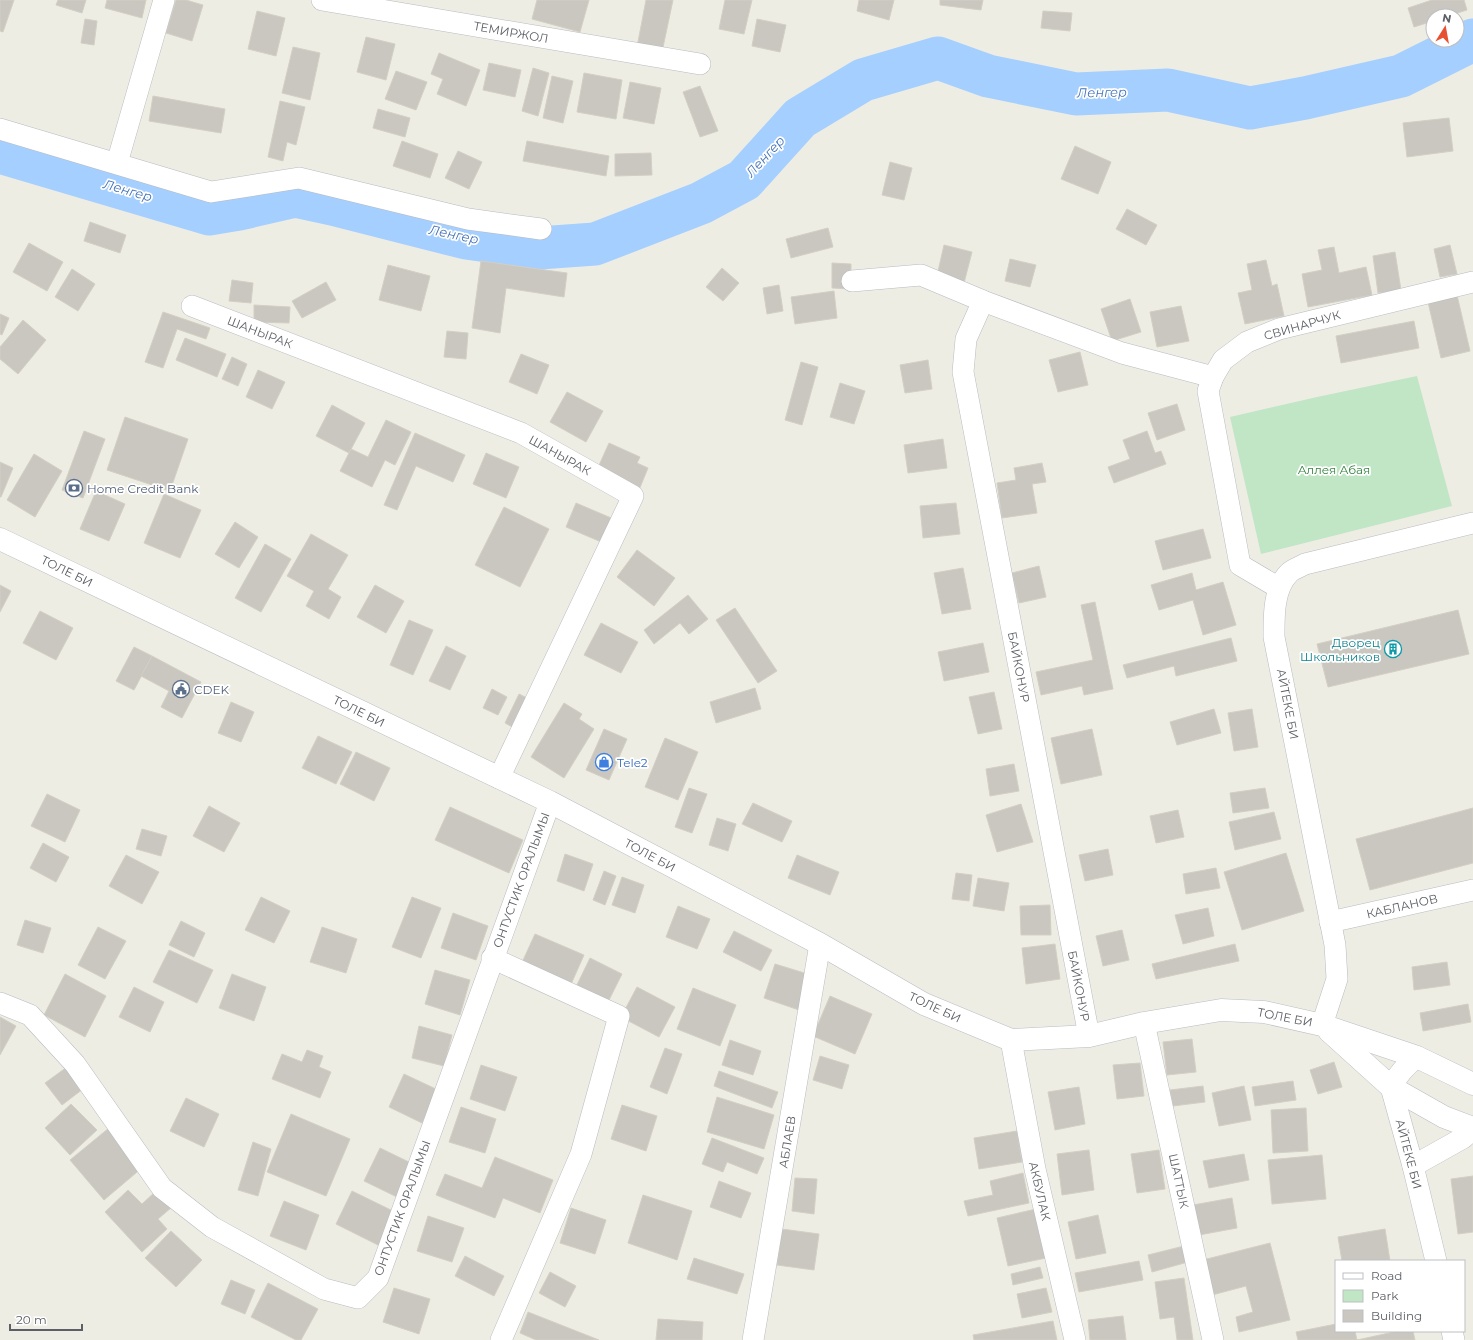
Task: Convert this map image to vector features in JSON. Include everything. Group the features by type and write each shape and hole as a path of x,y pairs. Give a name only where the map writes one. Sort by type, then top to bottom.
{"main road":[{"name":"ТОЛЕ БИ","path":"0,539 550,802 820,944 924,1004 1010,1040 1089,1036 1144,1023 1221,1010 1264,1012 1322,1025 1417,1057 1473,1084"},
{"name":"ТОЛЕ БИ","path":"1322,1025 1391,1087 1444,1117 1473,1129"}],"street":[{"path":"117,163 164,0"},
{"name":"ТЕМИРЖОЛ","path":"322,0 406,7 700,64"},
{"path":"0,129 211,192 299,178 468,219 541,229"},
{"path":"852,281 921,275 1122,352 1213,377"},
{"name":"СВИНАРЧУК","path":"1279,588 1240,565 1208,391 1213,377 1224,360 1247,342 1279,329 1473,282"},
{"name":"БАЙКОНУР","path":"983,300 966,339 963,372 1089,1036"},
{"name":"ШАНЫРАК","path":"192,306 521,433 633,496 499,778"},
{"name":"АЙТЕКЕ БИ","path":"1322,1025 1337,979 1335,945 1274,637 1274,616 1279,588 1289,573 1305,564 1473,523"},
{"name":"ОНТУСТИК ОРАЛЫМЫ","path":"0,1003 30,1016 76,1064 162,1188 219,1231 324,1289 358,1298 378,1278 492,958 550,802"},
{"name":"КАБЛАНОВ","path":"1330,922 1473,890"},
{"name":"АБЛАЕВ","path":"753,1340 820,944"},
{"name":"ОНТУСТИК ОРАЛЫМЫ","path":"492,958 619,1016 581,1154 501,1340"},
{"name":"ШАТТЫК","path":"1144,1023 1214,1340"},
{"name":"АКБУЛАК","path":"1010,1040 1035,1169 1075,1340"},
{"path":"1391,1087 1397,1076 1407,1064 1417,1057"},
{"name":"АЙТЕКЕ БИ","path":"1391,1087 1413,1166 1436,1260"},
{"path":"1413,1166 1463,1138 1473,1129"}],"green space":[{"name":"Аллея Абая","path":"1417,376 1452,506 1261,554 1230,417"}],"building":[{"path":"0,0 14,0 3,32 0,31"},
{"path":"58,0 86,0 82,13 56,5"},
{"path":"107,0 146,0 142,18 105,8"},
{"path":"176,0 186,0 203,5 192,41 166,33"},
{"path":"537,0 589,0 580,32 532,19"},
{"path":"646,0 673,0 662,52 637,47"},
{"path":"725,0 752,0 744,34 719,29"},
{"path":"859,0 894,0 889,20 857,11"},
{"path":"940,0 983,0 981,10 940,5"},
{"path":"1432,0 1464,0 1467,10 1465,11 1465,8 1425,8 1425,24 1414,27 1408,8"},
{"path":"257,11 285,18 276,56 248,49"},
{"path":"1043,11 1072,13 1070,31 1041,28"},
{"path":"85,19 97,21 94,45 81,43"},
{"path":"757,19 786,25 780,52 752,46"},
{"path":"366,37 395,44 386,80 357,72"},
{"path":"293,47 320,53 310,100 282,93"},
{"path":"439,53 480,70 466,106 437,94 443,79 431,74"},
{"path":"489,63 521,70 515,97 483,90"},
{"path":"533,68 549,73 538,116 522,111"},
{"path":"396,71 427,82 416,110 385,99"},
{"path":"584,73 622,80 616,119 577,112"},
{"path":"552,76 573,81 563,123 543,118"},
{"path":"630,82 661,88 654,124 623,118"},
{"path":"700,86 718,131 700,137 683,92"},
{"path":"153,96 225,109 221,133 149,121"},
{"path":"280,101 305,107 296,145 287,142 283,161 268,157"},
{"path":"378,109 410,118 405,137 373,128"},
{"path":"1449,118 1453,151 1407,157 1403,123"},
{"path":"402,141 438,154 430,178 393,166"},
{"path":"527,141 609,156 606,176 523,161"},
{"path":"1075,146 1111,162 1098,194 1061,179"},
{"path":"458,151 482,162 469,189 445,178"},
{"path":"651,153 652,175 615,176 615,154"},
{"path":"890,162 912,168 904,200 882,195"},
{"path":"1127,209 1157,225 1146,245 1116,229"},
{"path":"90,222 126,235 120,253 84,241"},
{"path":"828,228 833,247 791,258 786,239"},
{"path":"29,243 63,262 47,291 13,272"},
{"path":"944,245 972,252 963,287 936,280"},
{"path":"1450,245 1457,274 1440,277 1434,249"},
{"path":"1334,247 1339,273 1366,267 1372,295 1308,307 1302,274 1322,270 1318,250"},
{"path":"1395,252 1401,290 1378,293 1373,256"},
{"path":"1010,259 1036,265 1030,287 1005,281"},
{"path":"1266,260 1272,286 1277,284 1284,316 1245,324 1238,293 1252,290 1247,264"},
{"path":"481,261 567,273 564,297 506,288 500,333 472,328"},
{"path":"832,263 851,264 851,289 832,288"},
{"path":"388,265 430,276 421,311 379,300"},
{"path":"722,268 739,283 723,301 706,287"},
{"path":"72,269 95,284 78,311 55,297"},
{"path":"232,280 253,283 251,303 229,301"},
{"path":"326,282 336,300 302,318 292,301"},
{"path":"779,285 783,311 767,314 763,288"},
{"path":"834,291 837,318 795,324 791,297"},
{"path":"1457,295 1470,351 1441,358 1428,302"},
{"path":"1130,299 1141,332 1112,341 1101,309"},
{"path":"254,305 290,307 289,323 254,322"},
{"path":"1181,306 1189,341 1157,347 1150,312"},
{"path":"163,312 210,328 206,339 177,329 163,368 145,362"},
{"path":"0,314 9,318 2,335 0,334"},
{"path":"23,320 46,340 18,374 0,359 0,347"},
{"path":"1414,321 1419,348 1341,363 1336,336"},
{"path":"447,331 468,333 466,359 444,357"},
{"path":"185,338 226,354 217,377 176,360"},
{"path":"1080,352 1088,385 1058,392 1049,360"},
{"path":"521,354 549,365 537,394 509,382"},
{"path":"232,357 247,364 238,386 222,379"},
{"path":"928,360 932,389 905,393 900,365"},
{"path":"801,362 818,367 802,425 785,420"},
{"path":"258,370 285,382 272,409 246,397"},
{"path":"840,383 865,391 854,424 830,417"},
{"path":"567,392 603,411 586,442 550,422"},
{"path":"1177,404 1185,430 1157,440 1148,413"},
{"path":"332,405 365,423 349,453 316,436"},
{"path":"125,417 188,439 170,491 107,470"},
{"path":"386,420 411,432 395,465 385,460 372,487 340,471 351,449 368,457"},
{"path":"84,431 105,439 83,498 62,490"},
{"path":"1147,431 1155,453 1161,451 1166,464 1114,483 1108,467 1130,459 1123,440"},
{"path":"415,433 465,455 453,482 416,466 397,510 384,505"},
{"path":"943,439 947,468 908,473 904,445"},
{"path":"609,443 640,457 637,463 648,468 639,490 596,472"},
{"path":"486,453 519,467 506,498 473,484"},
{"path":"34,454 62,471 35,517 7,500"},
{"path":"0,462 13,468 1,497 0,497"},
{"path":"1042,463 1046,482 1032,484 1037,513 1002,518 997,483 1016,480 1014,468"},
{"path":"96,491 125,504 109,541 80,529"},
{"path":"164,494 201,510 180,558 144,543"},
{"path":"576,503 616,520 606,544 566,527"},
{"path":"956,503 960,534 923,538 920,506"},
{"path":"504,507 549,529 520,587 475,565"},
{"path":"235,522 258,537 239,568 215,554"},
{"path":"1203,529 1211,558 1163,570 1155,541"},
{"path":"311,534 348,555 328,589 341,597 329,619 306,606 314,591 287,576"},
{"path":"265,544 291,559 261,612 235,598"},
{"path":"637,550 675,578 654,606 617,577"},
{"path":"1039,566 1046,597 1019,603 1012,573"},
{"path":"963,568 971,609 942,614 934,573"},
{"path":"1192,573 1196,590 1223,582 1236,625 1203,635 1193,600 1159,610 1151,585"},
{"path":"0,585 11,591 0,612"},
{"path":"375,585 404,601 386,633 357,617"},
{"path":"688,595 708,619 689,634 680,623 654,644 644,630"},
{"path":"1095,602 1113,689 1084,695 1082,686 1041,695 1036,672 1093,660 1081,605"},
{"path":"735,608 777,671 758,683 716,620"},
{"name":"Дворец Школьников","path":"1458,610 1469,654 1328,687 1317,644"},
{"path":"40,611 73,628 56,660 23,643"},
{"path":"409,620 433,630 413,675 390,665"},
{"path":"601,623 638,642 621,673 584,655"},
{"path":"1231,638 1237,661 1176,676 1174,666 1127,678 1123,665"},
{"path":"983,643 989,672 944,681 938,652"},
{"path":"446,646 466,656 450,690 429,681"},
{"path":"134,647 152,656 134,690 116,681"},
{"path":"152,656 201,682 182,718 161,707 169,691 141,676"},
{"path":"755,688 761,709 716,723 710,702"},
{"path":"492,689 507,697 498,715 483,708"},
{"path":"994,692 1002,729 978,734 969,697"},
{"path":"519,694 531,700 516,729 505,723"},
{"path":"231,702 254,712 241,742 218,733"},
{"path":"564,703 582,714 579,719 594,729 564,778 531,757"},
{"path":"1214,709 1221,733 1177,745 1170,722"},
{"path":"1252,709 1258,747 1234,751 1228,713"},
{"path":"604,729 627,739 609,780 586,770"},
{"path":"1092,729 1102,775 1061,784 1051,738"},
{"path":"318,736 352,752 336,784 302,768"},
{"path":"665,738 698,752 678,800 645,787"},
{"path":"356,752 390,768 374,801 340,784"},
{"path":"1014,764 1019,791 990,796 986,769"},
{"path":"689,788 707,794 692,833 675,827"},
{"path":"1265,788 1269,808 1233,813 1230,793"},
{"path":"47,794 80,810 65,842 31,826"},
{"path":"753,803 792,821 782,842 742,824"},
{"path":"1021,804 1033,842 997,852 986,815"},
{"path":"209,806 240,823 224,852 193,836"},
{"path":"450,807 523,840 509,873 435,840"},
{"path":"1473,808 1473,863 1370,890 1356,839"},
{"path":"1178,810 1184,837 1156,843 1150,816"},
{"path":"1274,812 1281,839 1235,850 1229,822"},
{"path":"717,818 736,824 728,851 709,845"},
{"path":"142,829 167,836 161,856 136,849"},
{"path":"43,843 69,857 56,882 30,868"},
{"path":"1108,849 1113,875 1085,881 1079,855"},
{"path":"1286,853 1304,911 1242,930 1224,872"},
{"path":"565,854 593,864 584,891 557,881"},
{"path":"126,855 159,872 142,904 109,886"},
{"path":"797,855 839,872 830,895 788,878"},
{"path":"1216,868 1220,888 1186,894 1183,874"},
{"path":"604,871 616,876 605,905 593,900"},
{"path":"956,873 972,875 969,901 952,899"},
{"path":"622,877 644,885 635,913 612,905"},
{"path":"978,878 1009,883 1004,911 973,906"},
{"path":"261,897 290,911 274,943 245,930"},
{"path":"412,897 441,908 421,958 392,947"},
{"path":"1050,905 1051,935 1021,935 1020,906"},
{"path":"678,906 710,919 697,949 666,937"},
{"path":"1208,908 1214,936 1183,944 1175,915"},
{"path":"453,913 488,926 476,960 441,948"},
{"path":"25,920 51,928 43,953 17,945"},
{"path":"181,921 205,933 194,957 169,945"},
{"path":"98,927 126,941 105,979 78,965"},
{"path":"322,927 357,939 346,973 310,962"},
{"path":"1122,930 1129,960 1103,966 1096,936"},
{"path":"734,931 772,950 761,971 723,952"},
{"path":"535,934 584,955 568,991 519,969"},
{"path":"1055,944 1060,979 1026,984 1022,948"},
{"path":"1235,944 1239,961 1156,979 1152,964"},
{"path":"169,950 213,970 197,1003 153,982"},
{"path":"590,958 622,974 607,1004 575,989"},
{"path":"1447,962 1450,985 1414,990 1412,967"},
{"path":"775,964 811,975 799,1010 764,998"},
{"path":"435,970 470,980 460,1015 425,1004"},
{"path":"65,974 106,996 85,1037 44,1015"},
{"path":"232,974 266,987 254,1021 219,1008"},
{"path":"134,987 164,1002 150,1032 119,1017"},
{"path":"637,987 675,1007 659,1037 621,1017"},
{"path":"693,988 736,1005 720,1046 677,1029"},
{"path":"830,996 872,1014 855,1054 813,1036"},
{"path":"1468,1004 1471,1022 1423,1031 1420,1013"},
{"path":"0,1017 16,1026 0,1055"},
{"path":"419,1026 452,1035 444,1066 412,1058"},
{"path":"1192,1039 1196,1072 1167,1075 1163,1042"},
{"path":"730,1040 761,1051 753,1075 722,1065"},
{"path":"665,1048 682,1054 667,1094 650,1087"},
{"path":"307,1050 323,1056 319,1067 331,1072 320,1098 272,1079 282,1054 302,1062"},
{"path":"820,1056 849,1065 842,1089 813,1080"},
{"path":"1334,1062 1342,1087 1318,1094 1310,1070"},
{"path":"1140,1063 1144,1096 1117,1099 1113,1065"},
{"path":"481,1065 517,1077 505,1111 470,1099"},
{"path":"67,1067 83,1089 62,1105 45,1083"},
{"path":"719,1071 778,1092 772,1108 714,1086"},
{"path":"404,1074 438,1090 422,1123 389,1107"},
{"path":"1293,1081 1296,1100 1255,1106 1252,1087"},
{"path":"1203,1086 1205,1102 1173,1106 1170,1090"},
{"path":"1244,1086 1251,1120 1219,1126 1212,1093"},
{"path":"1079,1087 1085,1124 1055,1130 1048,1092"},
{"path":"717,1097 774,1115 764,1149 707,1132"},
{"path":"186,1098 219,1114 204,1147 170,1131"},
{"path":"71,1104 97,1130 70,1155 45,1128"},
{"path":"622,1105 657,1116 646,1151 611,1139"},
{"path":"461,1107 496,1119 485,1153 449,1142"},
{"path":"1306,1108 1308,1151 1273,1153 1271,1110"},
{"path":"291,1114 350,1139 326,1196 267,1172"},
{"path":"109,1128 143,1167 104,1200 70,1160"},
{"path":"1017,1131 1022,1162 979,1169 974,1138"},
{"path":"712,1138 764,1158 757,1174 727,1162 723,1172 702,1164"},
{"path":"253,1142 271,1149 258,1196 238,1190"},
{"path":"380,1148 413,1164 397,1197 364,1181"},
{"path":"1089,1150 1094,1190 1062,1195 1057,1154"},
{"path":"1159,1150 1165,1189 1137,1193 1131,1154"},
{"path":"1244,1154 1249,1180 1209,1188 1203,1161"},
{"path":"1322,1155 1326,1199 1272,1204 1268,1160"},
{"path":"495,1157 553,1180 540,1213 503,1198 495,1218 436,1195 445,1174 482,1188"},
{"path":"1023,1173 1029,1203 968,1216 964,1201 993,1195 990,1181"},
{"path":"1473,1176 1473,1232 1458,1234 1451,1179"},
{"path":"795,1178 817,1179 814,1214 792,1211"},
{"path":"719,1181 751,1193 741,1218 710,1207"},
{"path":"128,1190 142,1204 156,1191 172,1207 158,1219 167,1229 142,1252 105,1212"},
{"path":"352,1191 397,1213 380,1246 336,1224"},
{"path":"643,1195 692,1211 677,1260 628,1243"},
{"path":"1232,1198 1237,1228 1199,1235 1193,1205"},
{"path":"284,1201 319,1215 306,1250 270,1236"},
{"path":"571,1208 606,1220 595,1254 560,1243"},
{"path":"1036,1209 1046,1258 1008,1266 997,1218"},
{"path":"1098,1215 1106,1253 1076,1259 1068,1222"},
{"path":"428,1216 464,1228 452,1262 417,1251"},
{"path":"782,1229 819,1234 814,1270 777,1265"},
{"path":"1385,1229 1390,1260 1342,1260 1338,1237"},
{"path":"171,1231 202,1260 176,1287 145,1258"},
{"path":"1270,1243 1290,1320 1239,1332 1236,1317 1253,1312 1246,1286 1212,1295 1203,1260"},
{"path":"1184,1246 1188,1262 1152,1272 1148,1255"},
{"path":"465,1256 504,1276 494,1296 455,1276"},
{"path":"694,1258 744,1274 737,1294 687,1279"},
{"path":"1139,1261 1143,1280 1079,1292 1075,1273"},
{"path":"1040,1267 1043,1278 1013,1285 1011,1274"},
{"path":"550,1272 576,1286 565,1307 539,1293"},
{"path":"1184,1278 1193,1340 1177,1340 1174,1317 1160,1319 1155,1282"},
{"path":"231,1280 255,1290 245,1314 221,1304"},
{"path":"268,1283 318,1309 301,1340 296,1340 251,1317"},
{"path":"394,1288 430,1299 419,1334 383,1322"},
{"path":"1046,1288 1052,1312 1022,1318 1017,1294"},
{"path":"528,1312 599,1340 536,1340 520,1333"},
{"path":"1123,1316 1126,1340 1090,1340 1088,1320"},
{"path":"658,1319 703,1322 702,1340 656,1340"},
{"path":"1053,1321 1057,1340 974,1340 973,1335"},
{"path":"1335,1324 1335,1332 1355,1332 1357,1340 1298,1340 1296,1332"},
{"path":"1393,1332 1413,1332 1415,1340 1357,1340"}],"waterway":[{"name":"Ленгер","path":"0,152 209,214 239,209 295,196 466,238 539,248 595,244 701,203 744,180 800,118 863,80 938,58 988,76 1076,94 1168,90 1250,108 1305,98 1401,76 1473,40"}],"place":[{"name":"Home Credit Bank","path":"74,488"},
{"name":"Дворец Школьников","path":"1393,649"},
{"name":"CDEK","path":"181,689"},
{"name":"Tele2","path":"604,762"}]}
